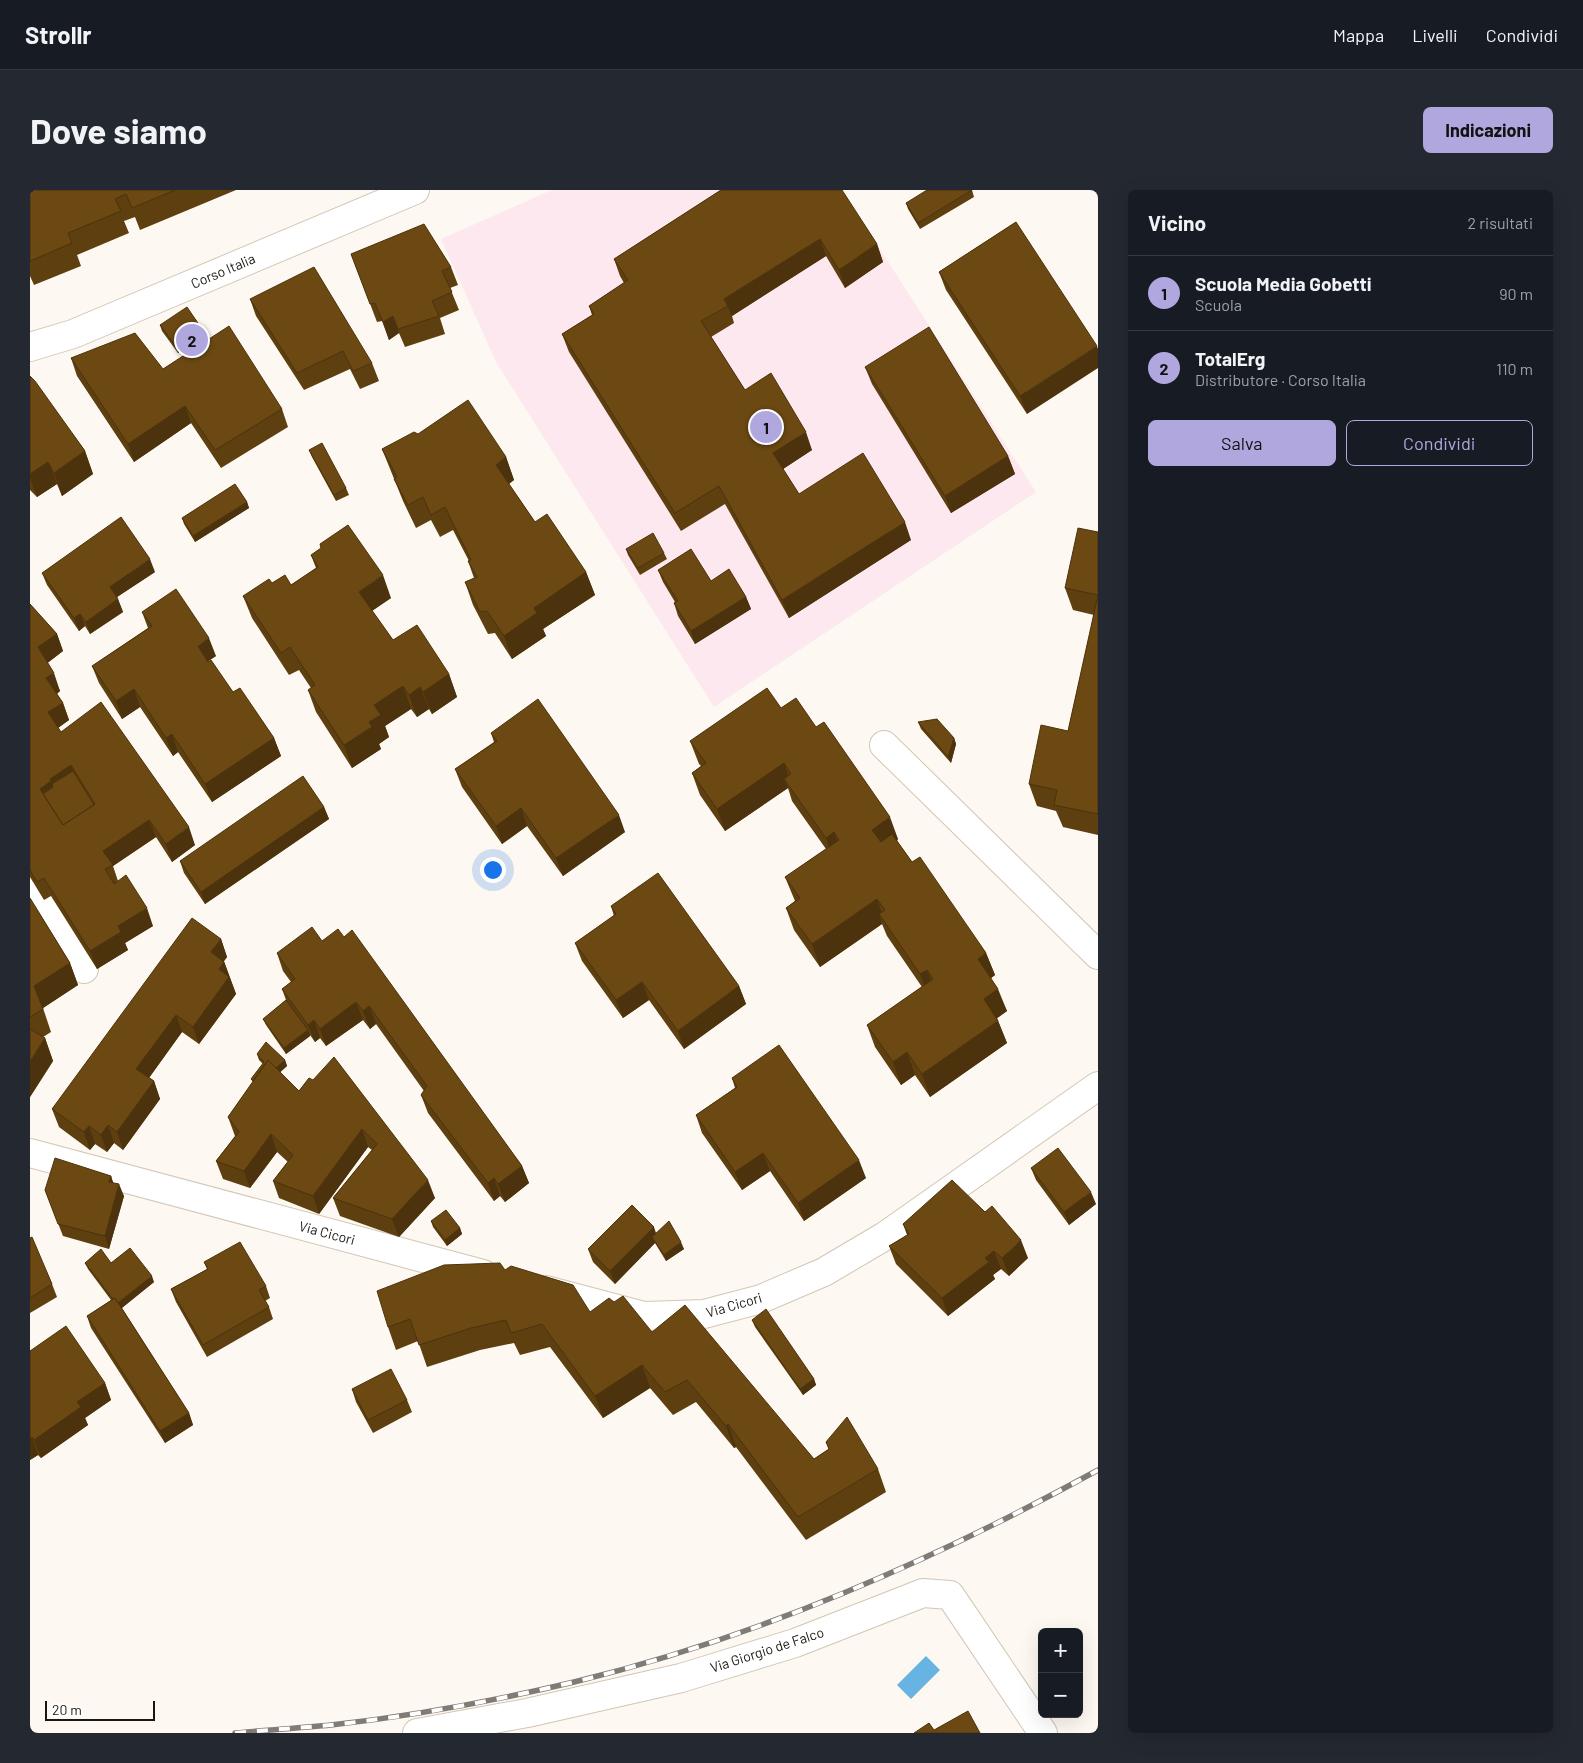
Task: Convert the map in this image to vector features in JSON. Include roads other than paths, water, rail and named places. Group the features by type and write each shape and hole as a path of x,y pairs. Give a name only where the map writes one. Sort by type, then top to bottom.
{"street":[{"name":"Corso Italia","path":"30,347 73,334 415,190"},
{"path":"884,745 1098,955"},
{"path":"30,888 84,968"},
{"name":"Via Cicori","path":"30,1153 644,1316 704,1314 761,1299 824,1272 885,1236 1098,1086"},
{"name":"Via Giorgio de Falco","path":"417,1733 527,1713 681,1678 794,1643 923,1594 950,1595 1043,1733"}],"water":[{"path":"926,1656 940,1670 911,1699 897,1685"}],"railway":[{"path":"235,1733 331,1725 484,1702 643,1664 711,1643 843,1593 972,1535 1098,1470"}],"place":[{"name":"TotalErg","path":"192,340"},
{"name":"Scuola Media Gobetti","path":"766,427"}]}
